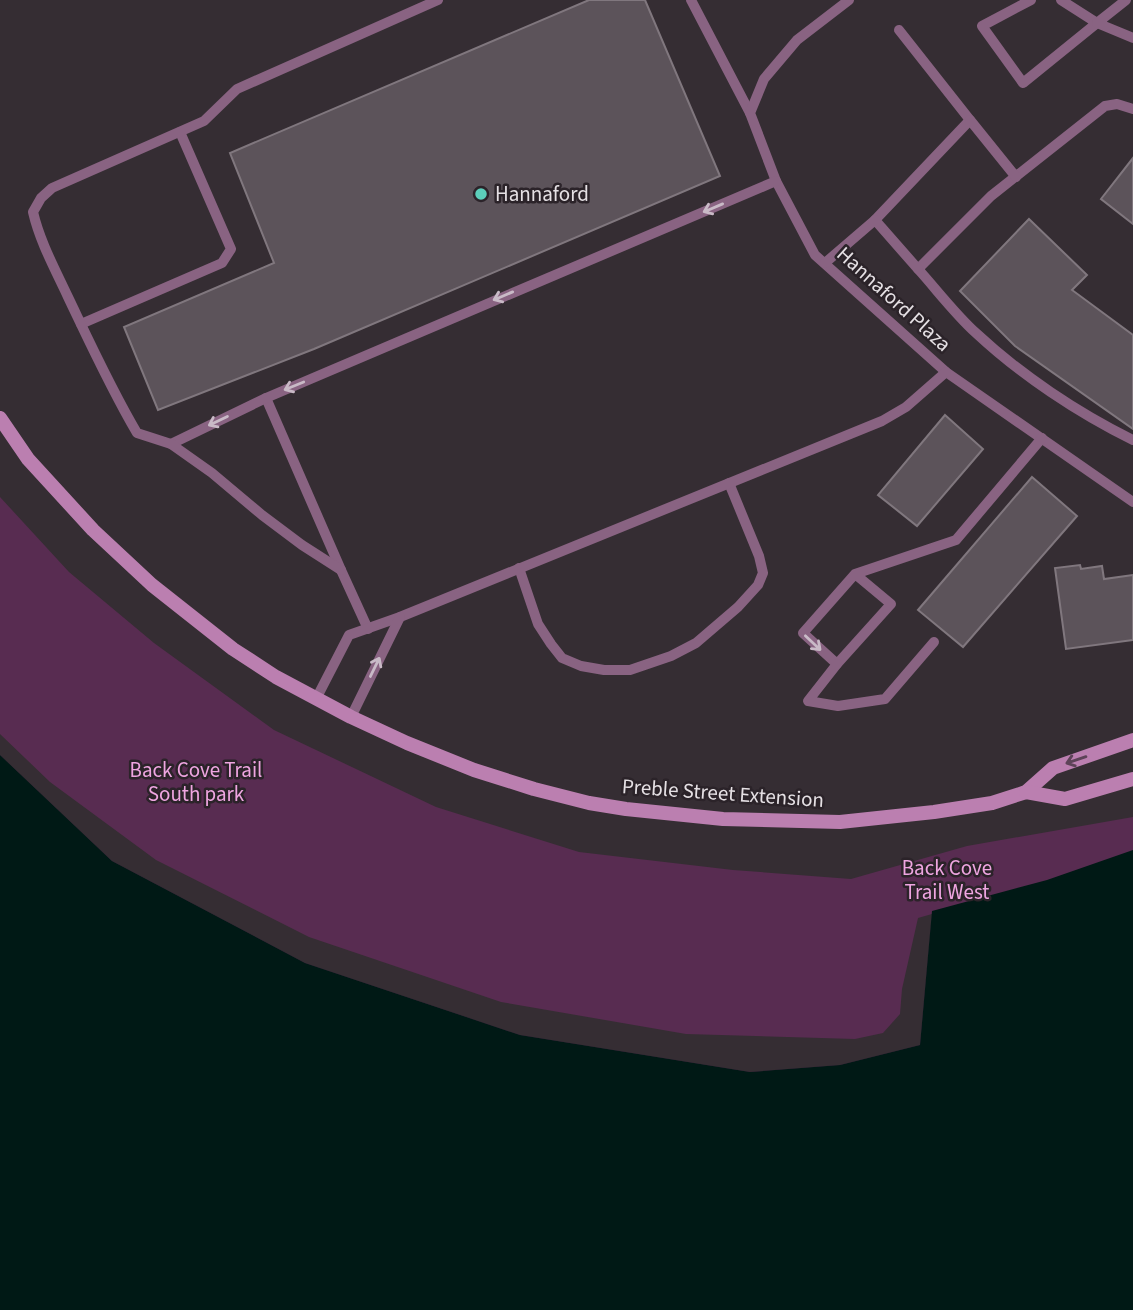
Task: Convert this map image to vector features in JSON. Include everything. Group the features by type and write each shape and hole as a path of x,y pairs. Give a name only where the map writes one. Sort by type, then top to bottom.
{"main road":[{"name":"Preble Street Extension","path":"0,418 28,458 113,549 152,585 233,649 276,677 407,743 474,770 567,798 626,809 723,819 840,822 992,803 1026,792 1053,768 1133,740"},
{"name":"Preble Street Extension","path":"1026,792 1065,799 1133,779"}],"lane":[{"path":"341,570 292,538 212,473 171,444 137,433 104,373 38,232 33,212 41,198 52,188 204,121 237,89 439,0"},
{"name":"Hannaford Plaza","path":"691,0 750,113 776,181 815,255 946,372 1133,502"},
{"path":"750,113 764,79 797,40 849,0"},
{"path":"1031,0 982,26 1023,83 1126,0"},
{"path":"1062,0 1097,23 1133,38"},
{"path":"898,30 1016,177"},
{"path":"918,268 991,196 1105,106 1117,104 1133,109"},
{"path":"825,263 875,220 970,120"},
{"path":"81,324 222,263 231,249 180,132"},
{"path":"171,444 266,398 776,181"},
{"path":"875,220 975,332 1028,375 1105,426 1133,440"},
{"path":"316,698 349,635 400,617 882,421 906,407 946,372"},
{"path":"266,398 368,629"},
{"path":"836,664 803,633 855,574 957,540 1042,438"},
{"path":"519,569 538,624 562,658 581,666 604,670 630,670 671,656 696,643 738,607 758,585 763,573 759,556 729,483"},
{"path":"855,574 891,604 836,664 808,701 838,706 886,699 934,642"},
{"path":"351,717 400,617"}],"green space":[{"path":"0,497 69,572 154,643 274,730 436,807 579,852 733,870 851,879 967,846 1133,817 1133,1310 0,1310 0,755 112,861 305,963 520,1035 750,1072 840,1065 920,1045 932,914 918,918 902,989 900,1014 883,1033 855,1039 686,1034 501,1002 309,937 156,860 50,782 0,734"}],"shaded area":[{"path":"0,755 112,861 305,963 520,1035 750,1072 840,1065 920,1045 932,911 1047,880 1133,850 1133,1310 0,1310"}],"building":[{"path":"589,0 645,0 720,176 314,349 158,410 124,327 274,263 230,153"},
{"path":"1133,158 1133,224 1101,199"},
{"path":"1029,219 1087,275 1072,290 1133,335 1133,429 1015,346 960,291"},
{"path":"945,415 983,449 917,526 878,495"},
{"path":"1032,477 1077,516 963,647 918,610"},
{"path":"1080,565 1081,569 1102,566 1104,579 1133,575 1133,640 1066,649 1055,568"}],"place":[{"name":"Hannaford","path":"481,194"}],"park label":[{"name":"Back Cove Trail South park","path":"196,782"},
{"name":"Back Cove Trail West","path":"947,880"}]}
